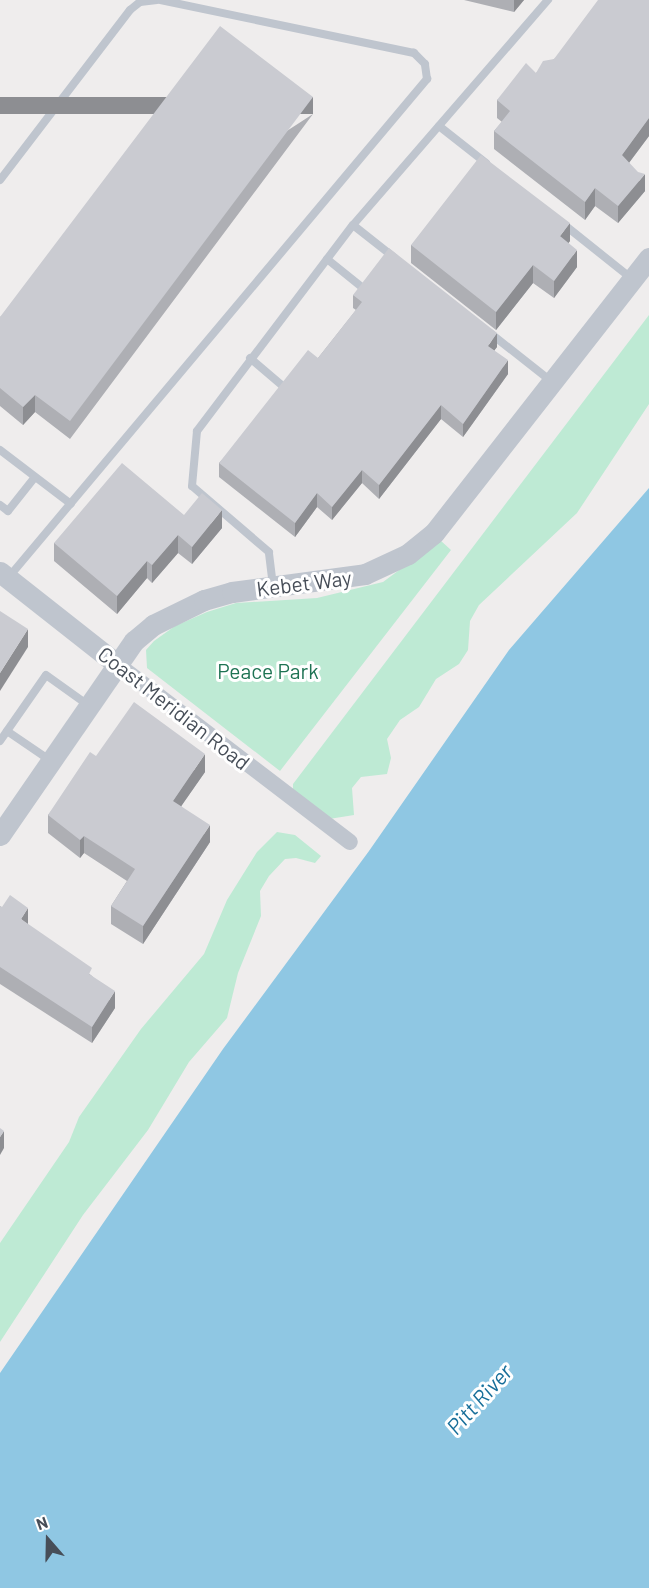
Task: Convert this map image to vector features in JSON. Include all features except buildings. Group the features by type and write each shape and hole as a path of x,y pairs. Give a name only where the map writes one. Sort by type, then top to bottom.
{"street":[{"name":"Kebet Way","path":"0,835 134,641 181,610 232,592 357,576 408,554 449,516 649,258"},
{"name":"Coast Meridian Road","path":"4,575 350,842"}],"lane":[{"path":"0,180 130,10 140,2 158,0 414,53 425,64 427,78 71,504 4,575"},
{"path":"273,587 269,552 192,486 197,431 250,358 353,225 548,0"},
{"path":"439,126 494,170"},
{"path":"550,213 633,279"},
{"path":"353,225 408,268"},
{"path":"327,259 363,288"},
{"path":"480,325 553,383"},
{"path":"250,358 284,387"},
{"path":"0,450 71,504"},
{"path":"0,504 8,511 35,477"},
{"path":"0,741 46,675 89,706"},
{"path":"7,731 51,761"}],"green space":[{"path":"649,315 649,404 577,513 479,605 470,621 468,650 459,664 436,679 419,707 400,720 387,739 391,758 387,774 361,777 352,788 354,815 329,819 293,791 293,784"},
{"name":"Peace Park","path":"440,540 451,550 280,771 147,668 146,650 154,641 175,626 207,612 236,603 317,598 383,582"},
{"path":"277,832 295,835 321,856 315,863 296,858 285,859 269,876 260,891 261,916 238,973 227,1018 189,1062 148,1130 83,1215 0,1342 0,1243 69,1142 79,1117 141,1029 204,954 227,900 257,852"}],"water":[{"name":"Pitt River","path":"649,488 649,1588 0,1588 0,1373 223,1049 369,851 509,650"}]}
